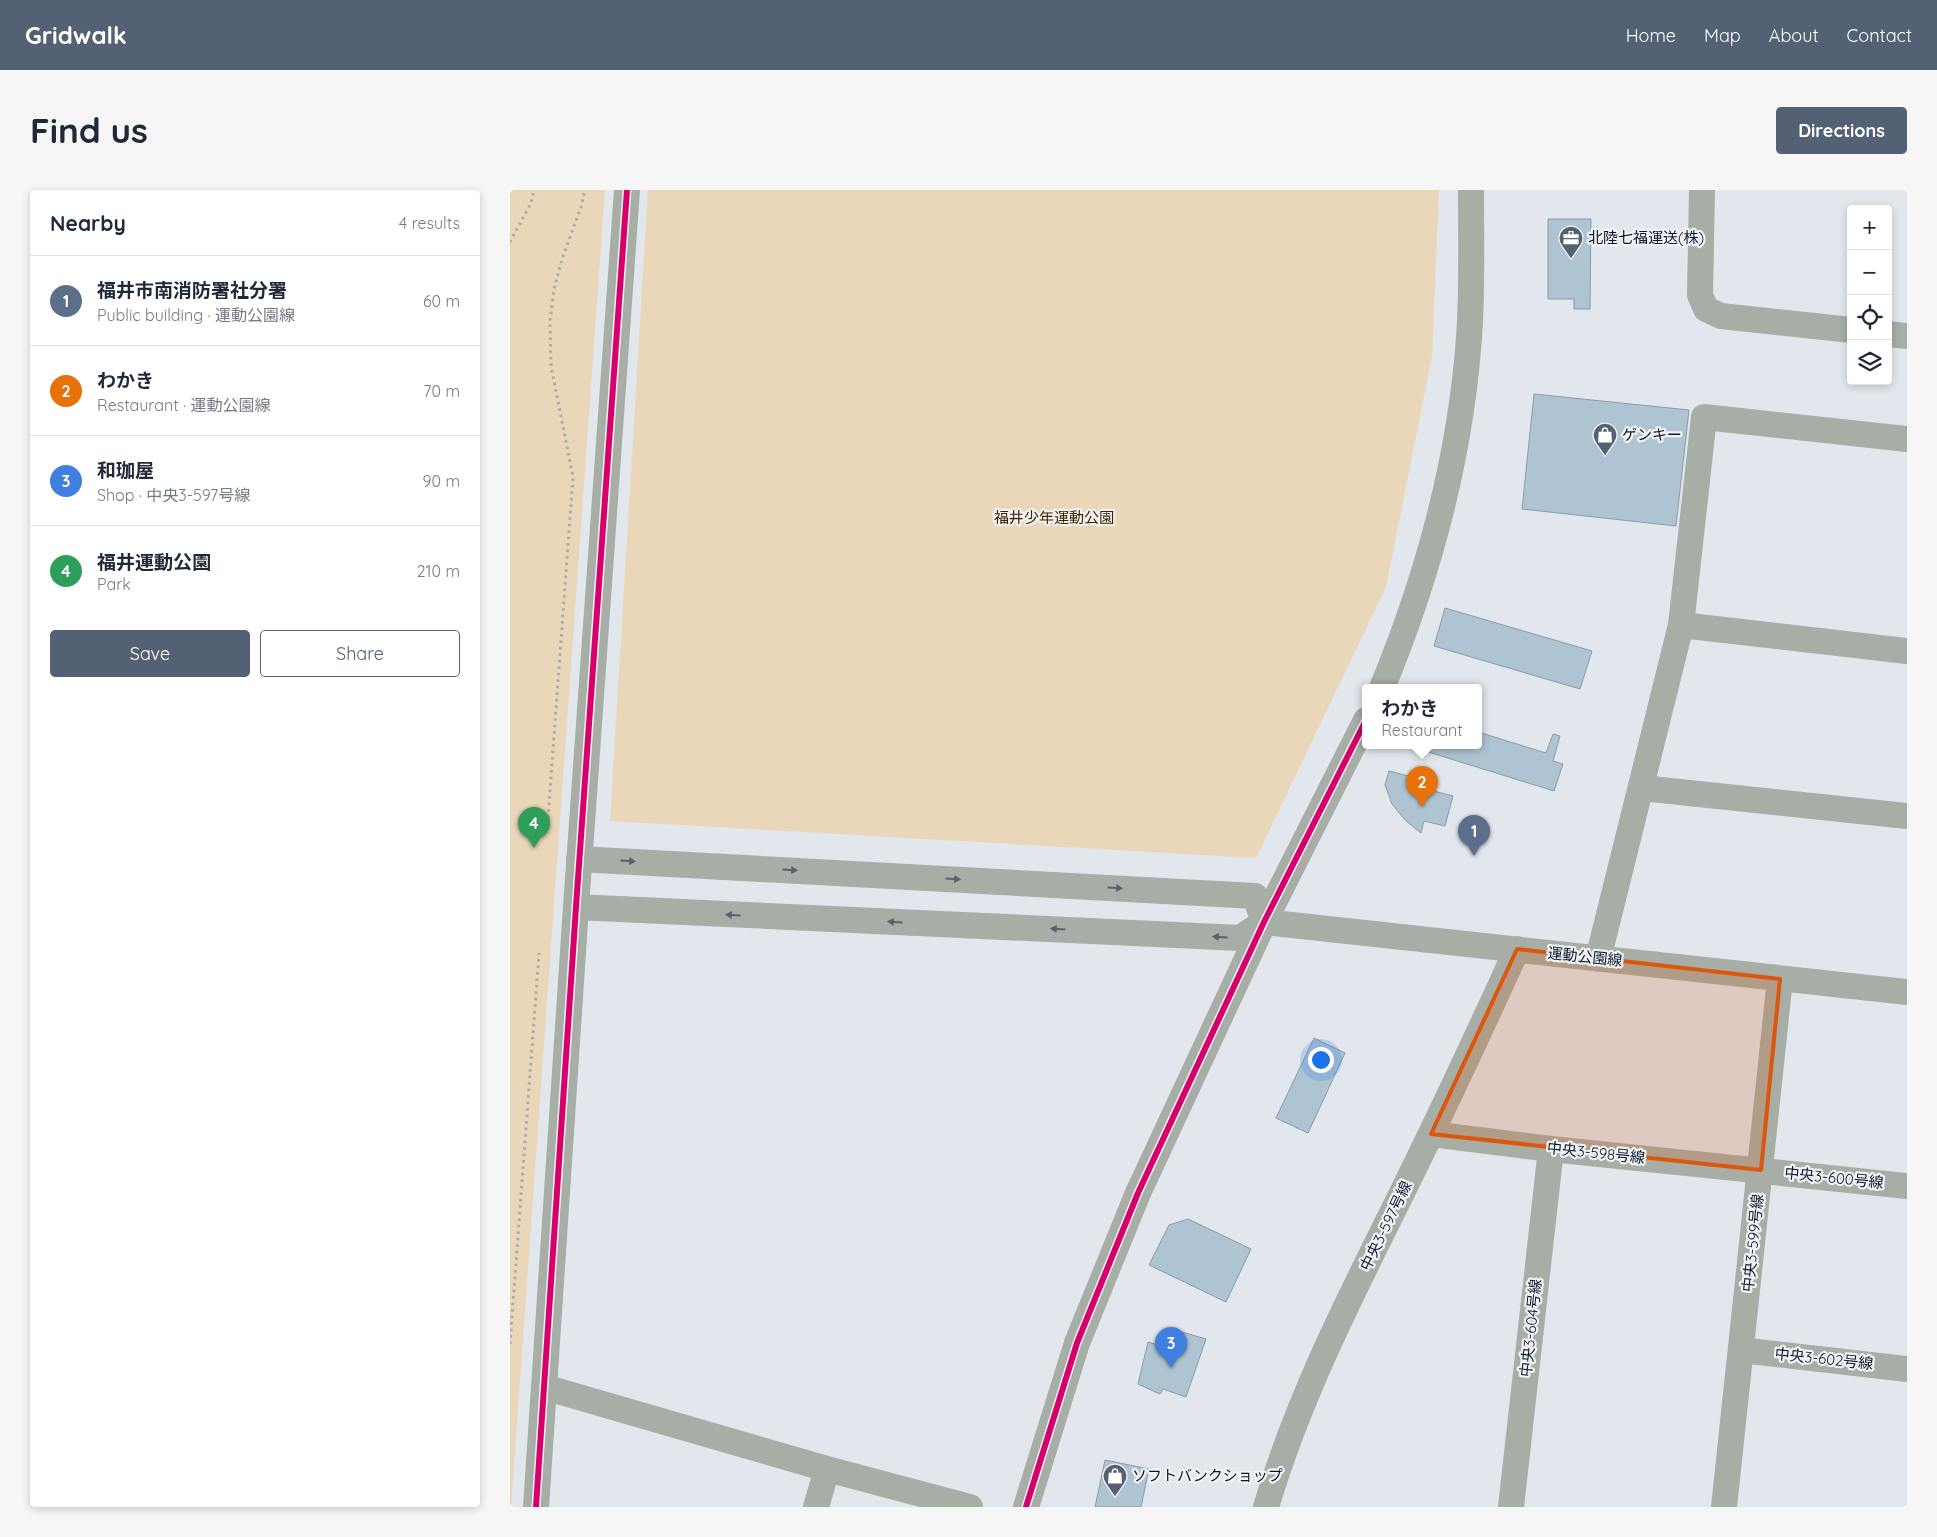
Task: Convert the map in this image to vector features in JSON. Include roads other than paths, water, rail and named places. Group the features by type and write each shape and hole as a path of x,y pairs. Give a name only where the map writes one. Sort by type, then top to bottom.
{"street":[{"path":"536,1507 579,859 627,190"},
{"path":"1384,684 1419,591 1455,452 1470,322 1471,190"},
{"path":"1702,190 1700,295 1706,309 1721,316 1847,330"},
{"path":"1892,334 1907,336"},
{"path":"1598,959 1681,625 1704,417 1907,439"},
{"path":"1681,625 1907,652"},
{"path":"1026,1507 1077,1343 1134,1202 1264,922 1362,728"},
{"path":"1642,788 1907,816"},
{"path":"579,859 1256,896 1264,922"},
{"path":"576,907 1240,938 1264,922"},
{"name":"運動公園線","path":"1264,922 1907,992"},
{"name":"中央3-597号線","path":"1266,1507 1277,1472 1327,1345 1431,1134 1517,950"},
{"name":"中央3-599号線","path":"1724,1507 1780,979"},
{"name":"中央3-598号線","path":"1431,1134 1551,1149 1761,1170"},
{"name":"中央3-604号線","path":"1511,1507 1551,1149"},
{"name":"中央3-600号線","path":"1761,1170 1907,1186"},
{"name":"中央3-602号線","path":"1741,1350 1907,1369"},
{"path":"544,1387 827,1469 970,1507"},
{"path":"816,1507 827,1469"}],"place":[{"name":"北陸七福運送(株)","path":"1571,259"},
{"name":"ゲンキー","path":"1605,456"},
{"name":"わかき","path":"1422,807"},
{"name":"福井運動公園","path":"534,848"},
{"name":"福井市南消防署社分署","path":"1474,856"},
{"name":"和珈屋","path":"1171,1368"},
{"name":"ソフトバンクショップ","path":"1115,1497"}],"park label":[{"name":"福井少年運動公園","path":"1054,518"}]}
